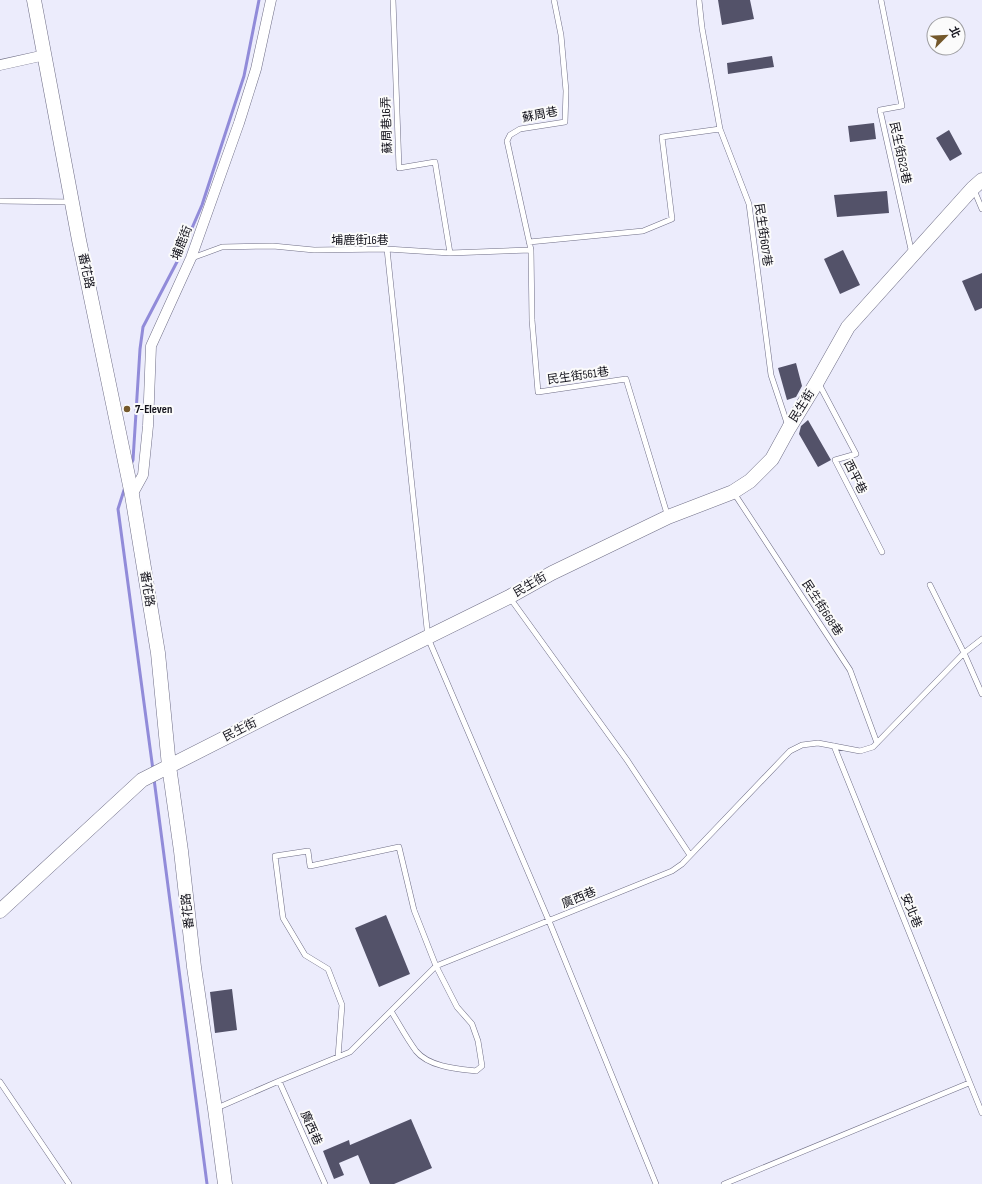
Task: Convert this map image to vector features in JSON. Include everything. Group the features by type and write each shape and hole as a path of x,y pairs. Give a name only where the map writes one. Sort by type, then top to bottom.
{"street":[{"name":"番花路","path":"34,0 72,202 132,495 158,652 169,766 181,851 194,967 225,1184"},
{"name":"埔鹿街","path":"132,495 143,475 148,426 151,346 191,258 244,110 256,69 271,0"},
{"path":"0,65 45,55"},
{"name":"民生街","path":"0,911 142,780 280,710 509,598 552,573 668,517 734,492 750,481 772,459 848,327 937,226 977,184"}],"lane":[{"name":"蘇周巷16弄","path":"393,0 398,168 435,162 450,253"},
{"name":"蘇周巷","path":"529,242 507,140 510,135 520,129 565,122 566,91 561,35 554,0"},
{"name":"民生街607巷","path":"699,0 702,28 720,129 749,204 771,375 789,428"},
{"name":"民生街623巷","path":"881,0 902,106 880,110 912,256"},
{"path":"529,242 643,231 672,219 662,137 720,129"},
{"path":"977,184 982,209"},
{"path":"0,201 72,202"},
{"name":"民生街561巷","path":"529,242 531,250 532,320 538,392 626,379 668,517"},
{"name":"埔鹿街16巷","path":"191,258 222,247 273,246 314,250 387,249 450,253 531,250"},
{"path":"387,249 428,638 549,921 656,1184"},
{"name":"西平巷","path":"817,382 856,454 835,460 882,552"},
{"name":"民生街668巷","path":"734,492 850,670 877,743"},
{"path":"930,585 964,653 982,694"},
{"path":"509,598 627,760 690,856"},
{"path":"877,743 964,653 982,638"},
{"name":"廣西巷","path":"215,1109 350,1052 436,966 672,871 690,856 790,751 802,745 818,743 860,751 873,747 877,743"},
{"name":"安北巷","path":"834,746 982,1113"},
{"path":"338,1057 342,1005 328,969 305,954 283,918 275,856 308,851 310,866 399,847 414,910 436,966 457,1007 472,1024 478,1041 482,1066 476,1071 464,1070 429,1061 417,1052 391,1011"},
{"name":"廣西巷","path":"279,1081 325,1184"},
{"path":"0,1082 69,1184"},
{"path":"724,1184 969,1083"}],"building":[{"path":"718,0 750,0 754,19 722,25"},
{"path":"772,56 774,67 728,74 727,63"},
{"path":"874,123 876,139 850,142 848,126"},
{"path":"949,130 962,154 950,161 936,138"},
{"path":"887,191 889,213 837,217 834,195"},
{"path":"843,250 860,285 840,294 824,259"},
{"path":"982,273 982,308 975,311 962,281"},
{"path":"796,363 802,386 796,397 787,400 778,368"},
{"path":"808,420 831,460 818,467 799,434 801,426"},
{"path":"386,915 410,974 379,987 355,928"},
{"path":"232,989 237,1030 215,1033 210,992"},
{"path":"411,1119 432,1168 394,1184 370,1184 358,1155 339,1163 344,1175 334,1179 323,1151 349,1140 350,1145"}],"waterway":[{"path":"131,464 133,460 140,349 143,327 179,258 202,205 244,76 259,0"},
{"path":"125,487 118,509 153,770"},
{"path":"154,779 207,1184"}],"place":[{"name":"7-Eleven","path":"127,409"}]}
